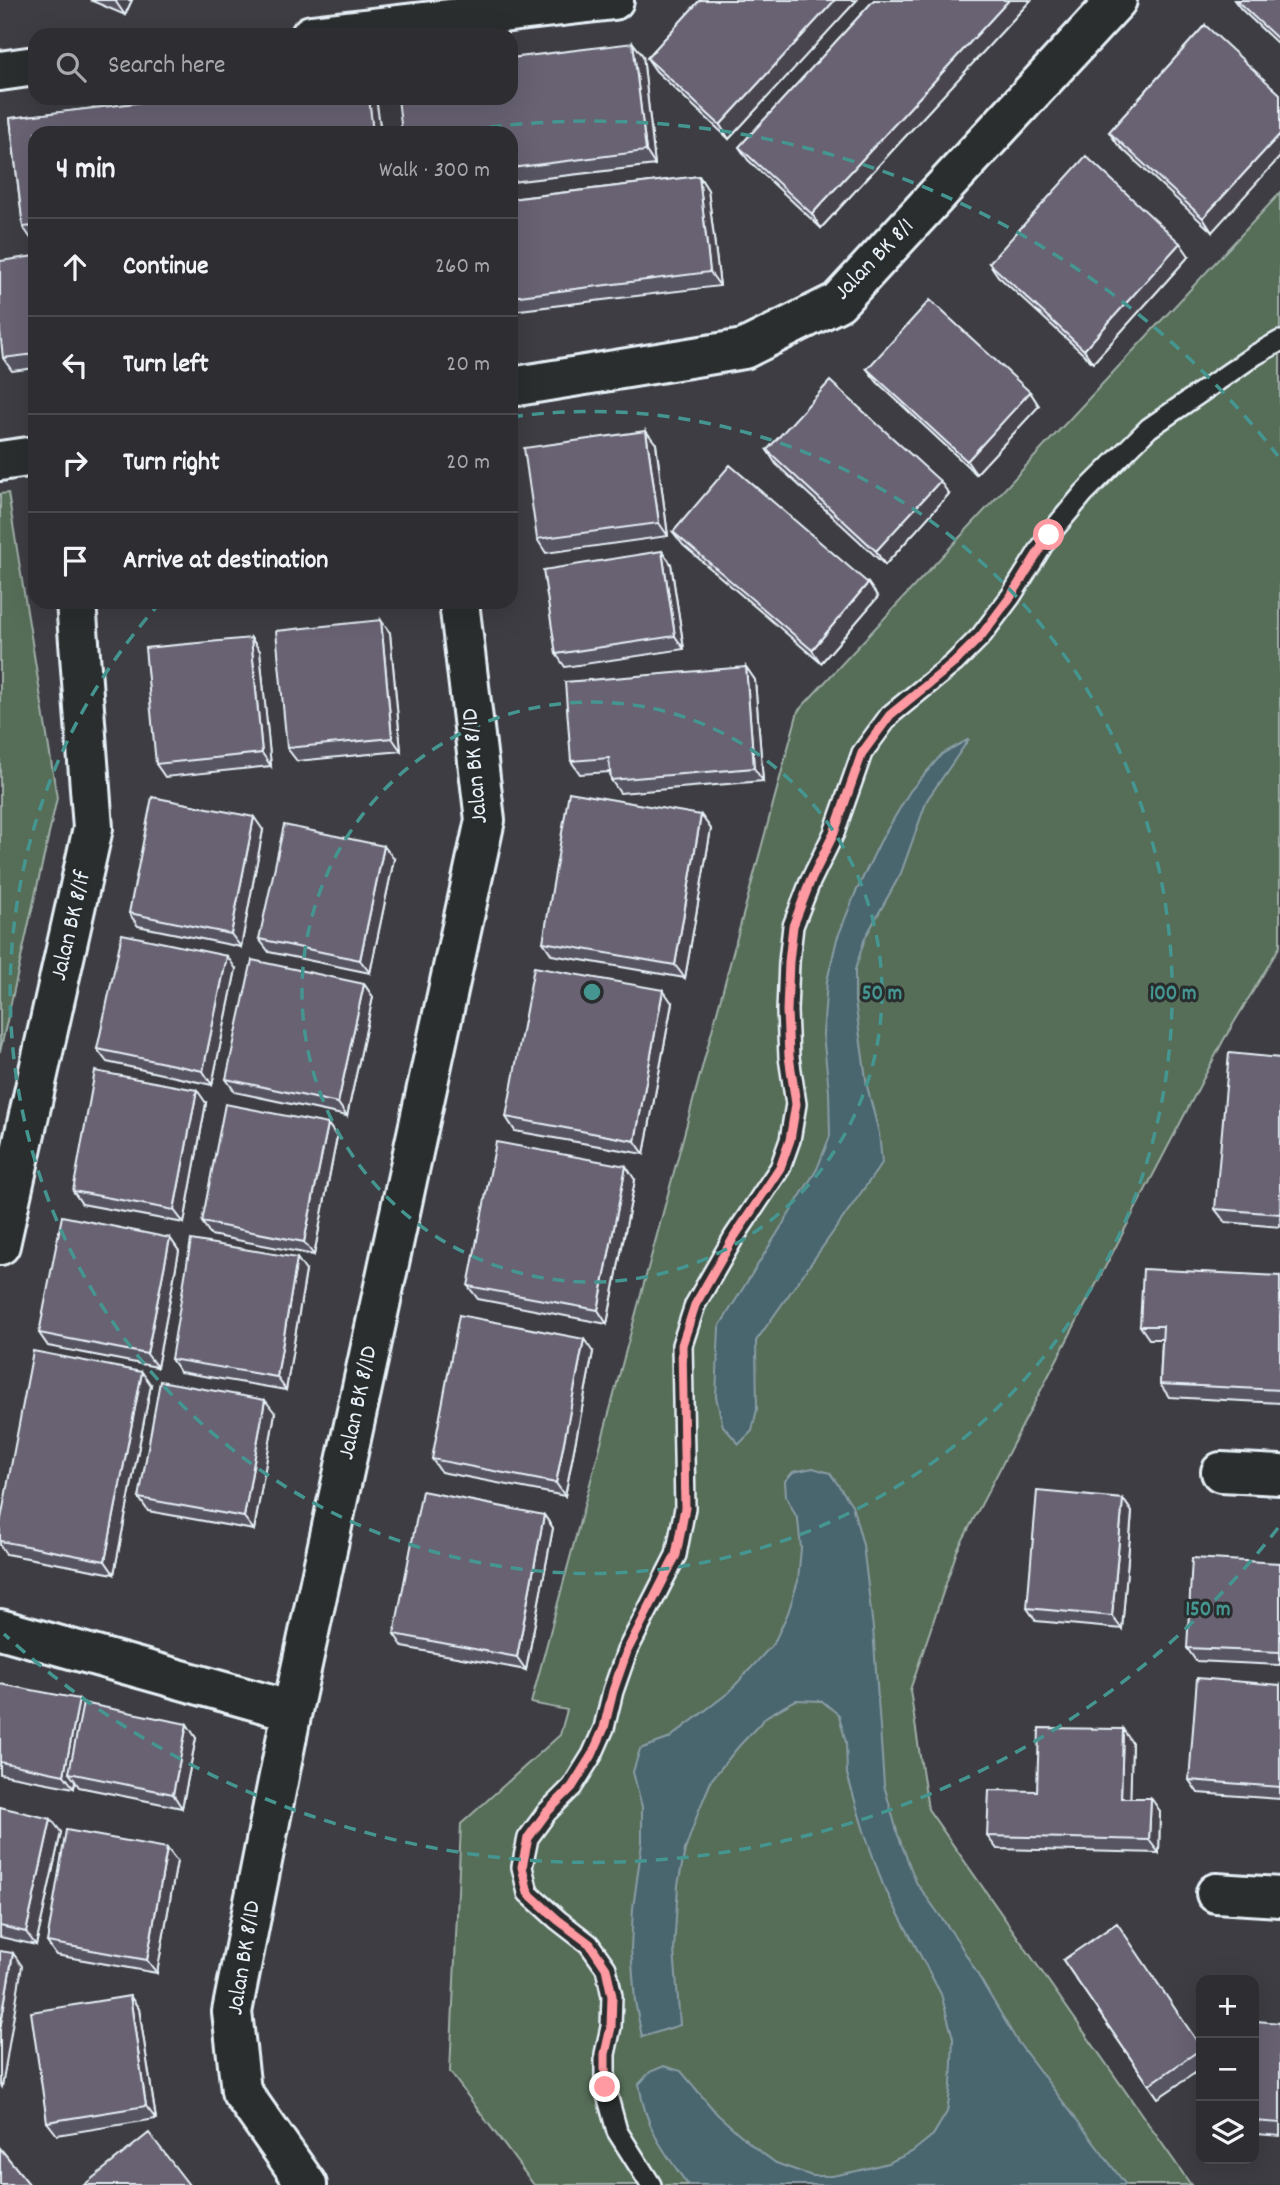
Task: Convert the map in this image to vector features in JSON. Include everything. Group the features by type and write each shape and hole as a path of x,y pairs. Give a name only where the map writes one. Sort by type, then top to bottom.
{"street":[{"path":"328,23 614,0"},
{"name":"Jalan BK 8/1","path":"518,386 744,349 838,302 1117,0"},
{"path":"0,71 28,67"},
{"path":"0,461 28,457"},
{"name":"Jalan BK 8/1f","path":"0,1245 93,828 77,609"},
{"name":"Jalan BK 8/1D","path":"307,2185 241,2091 232,2012 292,1711 485,820 460,609"},
{"path":"1221,1472 1280,1475"},
{"path":"0,1629 292,1711"},
{"path":"1216,1893 1280,1897"}],"lane":[{"path":"651,2185 617,2131 605,2087 605,2054 611,2027 612,1996 606,1968 590,1944 528,1893 522,1867 528,1838 547,1812 572,1787 592,1755 604,1728 627,1651 676,1555 685,1508 682,1345 695,1305 734,1237 780,1168 790,1140 796,1104 789,1056 787,1011 793,926 810,882 834,833 862,753 890,715 954,663 981,636 1011,596 1049,535 1084,493 1149,428 1255,355 1280,341"}],"green space":[{"path":"1280,193 1280,946 1223,1041 957,1551 910,1690 928,1809 1191,2185 534,2185 450,2072 461,1824 560,1735 567,1710 531,1703 798,711"},
{"path":"8,493 57,798 0,1052 0,494"}],"water":[{"path":"969,739 927,800 901,873 865,938 855,970 855,1001 867,1086 879,1133 882,1163 756,1341 757,1409 752,1431 739,1444 723,1426 716,1397 719,1327 817,1169 830,1136 823,1034 827,981 837,939 880,842 910,791 942,754"},
{"path":"813,1468 830,1473 852,1505 863,1545 873,1628 884,1785 898,1835 916,1882 958,1941 1017,2041 1126,2185 688,2185 651,2126 639,2084 650,2072 664,2066 681,2071 717,2114 754,2147 776,2163 812,2176 832,2176 857,2171 888,2163 912,2152 933,2135 947,2112 953,2038 941,1994 883,1885 847,1774 846,1743 839,1715 822,1701 796,1700 767,1716 712,1779 685,1850 678,1885 674,1950 680,2025 642,2037 635,2001 631,1949 633,1908 642,1843 642,1807 633,1772 640,1749 668,1739 728,1693 774,1643 788,1613 798,1581 801,1548 798,1520 786,1496 785,1481 793,1472"}],"building":[{"path":"700,0 835,0 720,125 647,58"},
{"path":"874,0 1009,0 812,214 739,147"},
{"path":"1236,0 1280,0 1280,41"},
{"path":"1205,25 1280,94 1280,134 1203,218 1109,132"},
{"path":"633,43 646,151 518,167 518,126 401,126 399,105 518,105 518,57"},
{"path":"119,105 370,105 372,126 28,126 28,227 23,227 10,118"},
{"path":"1086,156 1180,243 1084,350 989,263"},
{"path":"699,176 710,272 518,296 518,198"},
{"path":"28,257 28,355 3,358 0,331 0,261"},
{"path":"930,300 1030,392 967,461 867,369"},
{"path":"830,381 940,481 876,551 767,450"},
{"path":"646,431 659,523 537,539 524,448"},
{"path":"730,465 868,583 812,650 673,532"},
{"path":"662,551 675,636 556,654 543,570"},
{"path":"381,620 392,738 287,748 276,631"},
{"path":"251,638 262,753 156,764 145,648"},
{"path":"746,667 754,768 611,780 609,758 571,761 565,682"},
{"path":"569,792 701,815 675,965 543,942"},
{"path":"152,797 254,817 231,934 129,913"},
{"path":"284,825 384,846 360,960 259,939"},
{"path":"122,934 227,956 203,1071 97,1049"},
{"path":"252,960 364,984 338,1103 226,1079"},
{"path":"534,967 663,990 635,1141 506,1117"},
{"path":"1229,1053 1280,1058 1280,1214 1215,1209"},
{"path":"95,1071 197,1090 174,1210 73,1191"},
{"path":"225,1104 328,1124 304,1242 202,1222"},
{"path":"496,1142 626,1166 598,1310 468,1286"},
{"path":"62,1216 170,1238 147,1354 39,1333"},
{"path":"191,1240 297,1258 277,1377 171,1359"},
{"path":"1143,1269 1280,1276 1280,1390 1160,1384 1163,1326 1140,1326"},
{"path":"459,1315 584,1339 556,1483 432,1459"},
{"path":"33,1351 142,1372 105,1561 0,1541 0,1524"},
{"path":"160,1381 265,1400 244,1517 139,1498"},
{"path":"422,1491 544,1515 517,1657 394,1634"},
{"path":"1037,1491 1123,1499 1112,1616 1027,1608"},
{"path":"1192,1558 1280,1563 1280,1652 1187,1648"},
{"path":"1197,1678 1280,1685 1280,1787 1189,1780"},
{"path":"0,1684 79,1699 64,1775 0,1762"},
{"path":"83,1703 187,1724 173,1794 69,1773"},
{"path":"1039,1728 1123,1729 1121,1798 1151,1798 1149,1840 987,1836 989,1790 1037,1791"},
{"path":"0,1807 51,1819 26,1932 0,1926"},
{"path":"66,1830 167,1848 147,1960 47,1942"},
{"path":"1117,1923 1196,2040 1196,2052 1149,2085 1063,1960"},
{"path":"0,1951 13,1953 0,2029"},
{"path":"130,1996 146,2106 47,2122 31,2012"},
{"path":"1259,2021 1280,2023 1280,2123 1259,2121"},
{"path":"149,2133 189,2185 84,2185"},
{"path":"0,2148 30,2185 0,2185"}],"route":[{"path":"605,2087 605,2054 611,2027 612,1996 606,1968 590,1944 528,1893 522,1867 528,1838 547,1812 572,1787 592,1755 604,1728 627,1651 676,1555 685,1508 682,1345 695,1305 734,1237 780,1168 790,1140 796,1104 789,1056 789,962 793,926 810,882 834,833 862,753 890,715 954,663 981,636 1011,596 1049,535"}]}
